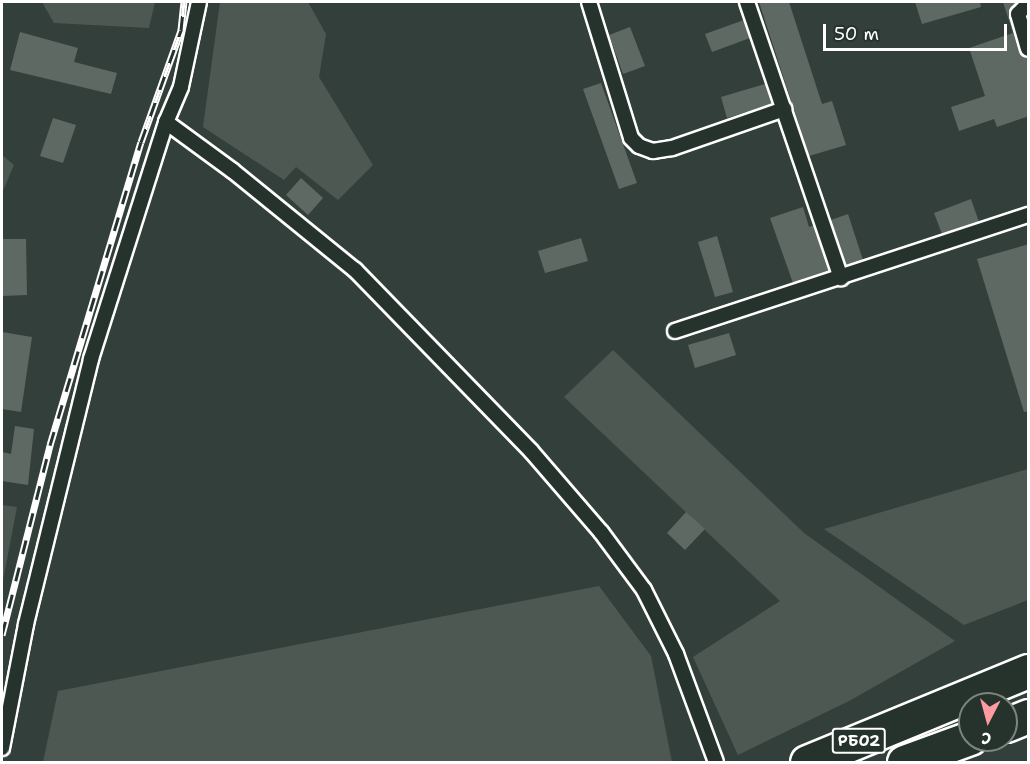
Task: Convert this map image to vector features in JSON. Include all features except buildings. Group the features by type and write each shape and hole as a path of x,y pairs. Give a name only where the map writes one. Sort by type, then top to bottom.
{"highway":[{"name":"РБ02","path":"807,762 912,717 1029,671"},
{"name":"РБ02","path":"904,762 958,742"}],"lane":[{"path":"2,748 26,624 91,359 166,122 181,87 199,2"},
{"path":"589,2 631,138 639,146 653,151 672,148 784,109"},
{"path":"747,2 841,278"},
{"path":"1029,4 1018,14 1029,49"},
{"path":"166,122 232,171 355,270 531,451 601,532 644,590 671,643 716,762"},
{"path":"675,331 1029,215"}],"shaded area":[{"path":"42,2 155,2 149,28 54,23"},
{"path":"220,2 308,2 326,34 319,77 373,165 338,200 296,167 284,180 203,127"},
{"path":"2,155 14,165 2,193"},
{"path":"613,350 804,533 955,641 849,701 738,755 693,657 780,601 564,397"},
{"path":"1028,469 1028,600 964,625 824,529"},
{"path":"2,505 17,507 2,586"},
{"path":"599,586 651,656 672,762 43,762 58,691"}],"railway":[{"path":"2,635 50,445 141,142 181,30 184,2"}]}
